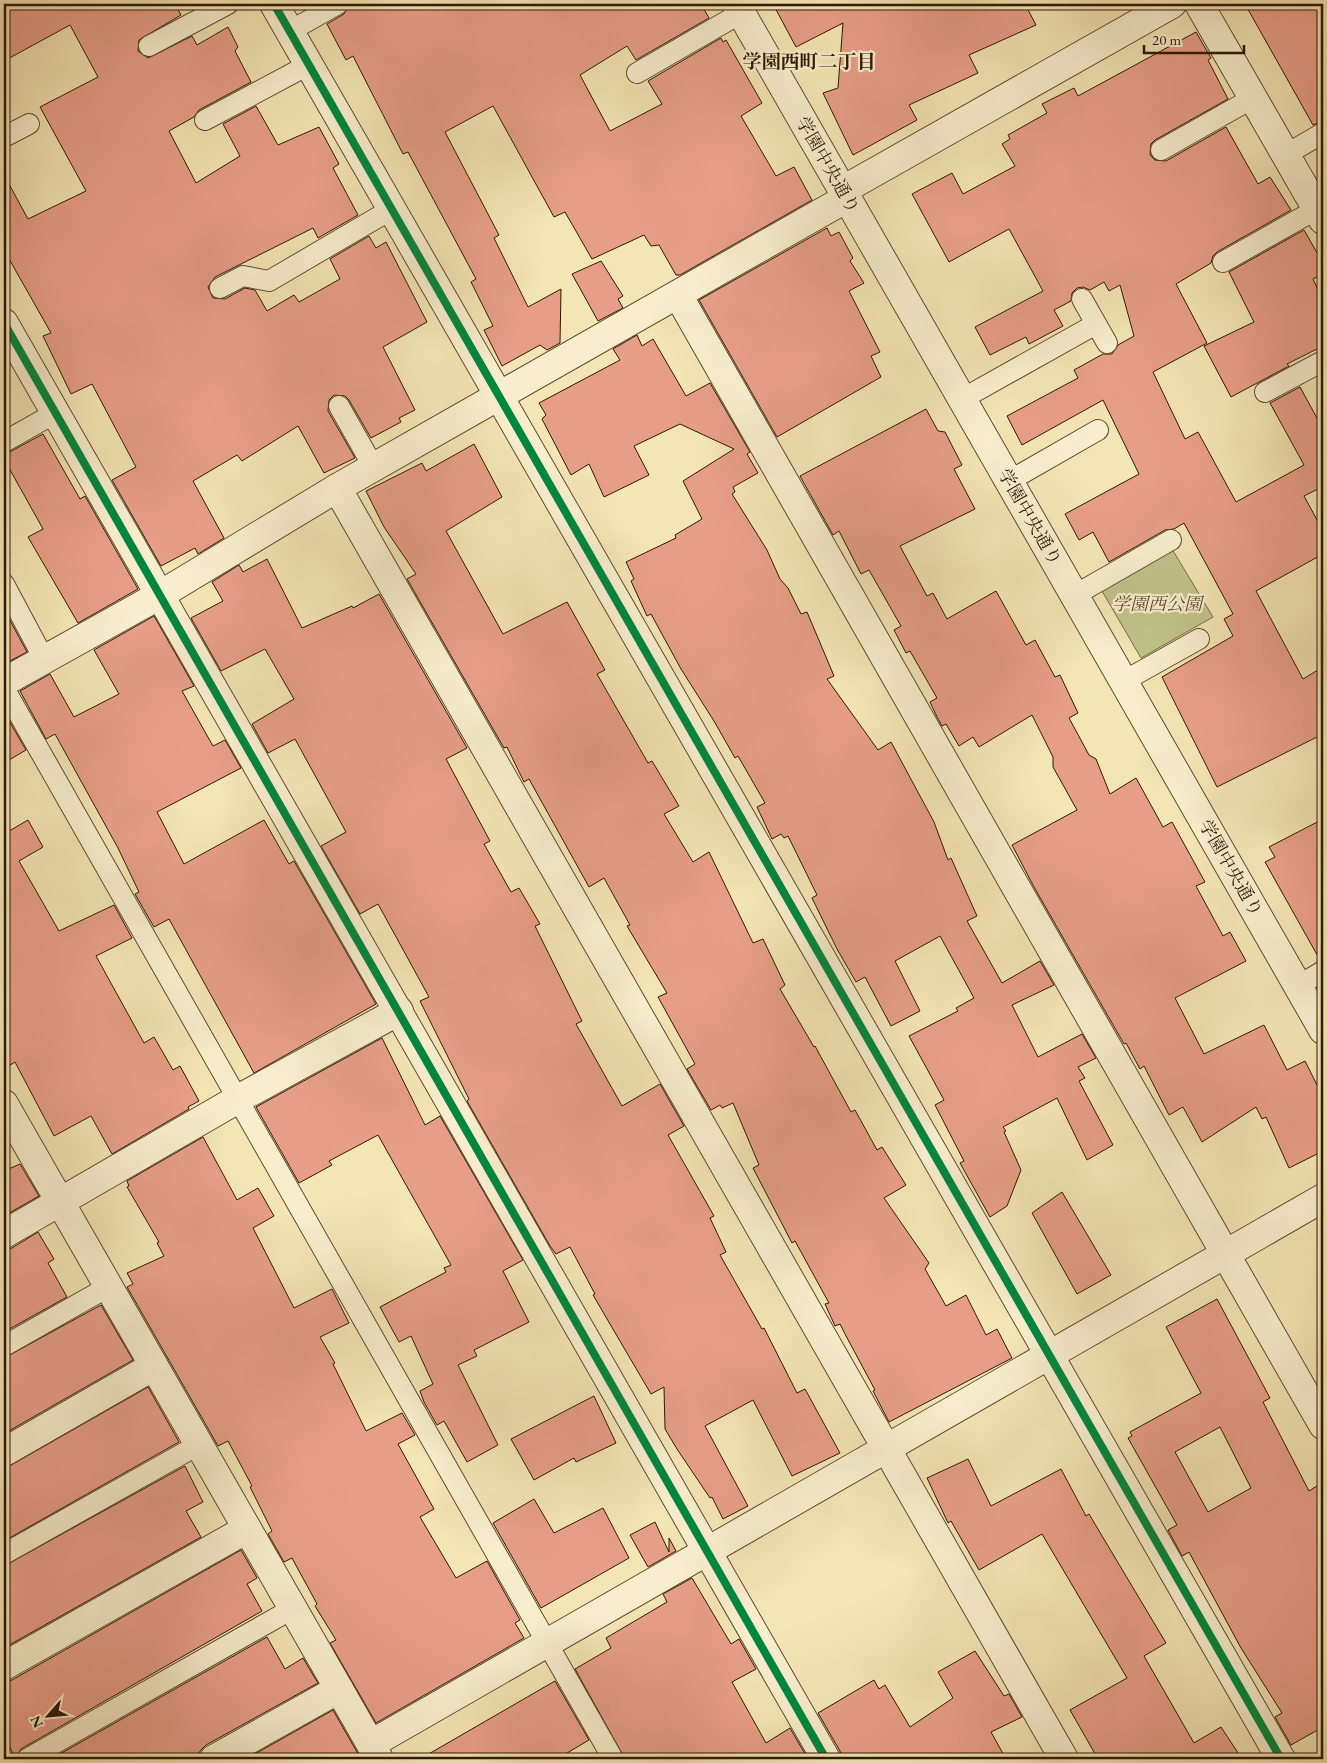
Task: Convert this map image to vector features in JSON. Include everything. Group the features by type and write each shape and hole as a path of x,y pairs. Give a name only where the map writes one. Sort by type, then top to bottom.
{"street":[{"path":"274,4 1281,1759"},
{"path":"4,682 160,595 337,488 678,294 845,194 1172,4"},
{"path":"1199,4 1320,215"},
{"name":"学園中央通り","path":"739,8 1323,1030"},
{"path":"678,294 1323,1425"},
{"path":"5,327 399,1011 706,1552 826,1759"},
{"path":"337,488 1064,1759"},
{"path":"4,1234 238,1099 399,1011"},
{"path":"4,1104 375,1752 547,1643 1323,1198"},
{"path":"4,1452 154,1366"},
{"path":"4,1666 246,1529"},
{"path":"214,1759 339,1689"}],"lane":[{"path":"149,46 228,4"},
{"path":"290,32 338,4"},
{"path":"637,73 739,8"},
{"path":"205,120 310,64"},
{"path":"1161,150 1254,98"},
{"path":"4,137 28,124"},
{"path":"1285,155 1323,133"},
{"path":"220,288 243,276 269,281 392,209"},
{"path":"1223,262 1320,215"},
{"path":"1082,299 1107,343"},
{"path":"962,399 1096,324"},
{"path":"1265,392 1323,361"},
{"path":"339,406 374,468"},
{"path":"4,442 55,413"},
{"path":"1009,481 1098,430"},
{"path":"1074,594 1171,540"},
{"path":"4,584 44,659"},
{"path":"1124,681 1199,639"},
{"path":"4,688 613,1759"},
{"path":"1298,986 1323,971"},
{"path":"4,1346 108,1287"},
{"path":"4,1554 198,1445"},
{"path":"27,1759 292,1609"}],"green space":[{"name":"学園西公園","path":"1172,549 1213,617 1141,658 1102,591"}],"building":[{"path":"21,4 175,4 181,15 139,40 138,51 148,58 192,36 197,45 228,27 238,47 235,51 251,82 199,110 194,117 169,131 196,183 240,156 223,124 256,106 278,145 319,127 339,164 333,168 358,215 318,238 313,228 215,277 208,287 213,298 225,299 245,288 255,290 267,311 294,295 299,302 340,279 330,259 369,236 376,248 386,242 427,322 383,347 415,410 399,418 401,422 371,438 349,400 345,396 334,395 329,400 328,411 355,458 324,473 298,426 242,461 237,455 193,481 224,538 198,554 195,548 161,566 112,480 136,467 92,384 71,394 43,336 51,333 4,250 4,175 28,219 86,191 40,107 98,77 70,25 4,61 4,13"},
{"path":"350,4 701,4 709,18 636,60 627,46 580,75 610,131 662,104 648,81 721,38 723,42 726,40 762,103 741,116 776,176 794,167 812,200 680,275 676,275 659,245 651,246 644,235 592,259 565,212 554,217 493,106 445,132 499,235 494,238 528,307 561,289 560,343 547,350 540,345 502,366 484,330 493,326 471,282 476,279 408,152 403,154 353,56 346,60 327,24 344,14"},
{"path":"773,4 1025,4 1036,25 969,55 978,73 909,105 917,120 853,155 823,93 838,88 843,23 796,47"},
{"path":"1245,4 1323,4 1323,121 1313,125"},
{"path":"1196,32 1211,58 1208,60 1228,99 1155,140 1151,144 1150,155 1155,160 1166,161 1226,127 1258,184 1270,177 1291,210 1217,252 1213,256 1211,263 1176,284 1207,343 1153,372 1185,439 1198,432 1236,502 1304,465 1270,403 1300,387 1323,429 1323,499 1318,489 1304,496 1323,531 1323,554 1256,591 1303,679 1323,667 1323,734 1217,787 1162,677 1233,636 1224,619 1233,614 1184,523 1174,529 1165,530 1109,562 1093,532 1079,540 1065,514 1139,474 1103,400 1022,445 1007,416 1078,378 1074,370 1103,354 1112,354 1118,345 1134,336 1120,285 1109,291 1104,282 1090,290 1083,287 1077,288 1072,293 1071,301 1054,310 1063,326 1029,344 1026,337 990,355 975,327 1043,291 1009,229 949,262 912,194 952,173 963,194 1015,166 1002,144 1010,139 1008,135 1047,113 1042,104 1074,88 1078,96"},
{"path":"827,228 831,236 839,232 853,258 850,261 864,283 849,291 880,352 871,356 881,377 777,437 699,300"},
{"path":"1304,230 1323,263 1323,274 1313,279 1323,301 1323,346 1287,364 1289,366 1231,397 1204,346 1254,322 1229,272"},
{"path":"601,261 623,296 618,299 623,308 598,321 572,274"},
{"path":"637,335 642,346 653,339 686,396 710,383 750,452 747,454 758,473 733,487 735,492 732,494 767,550 780,579 788,588 801,614 807,612 834,676 827,679 878,750 891,742 934,822 948,860 951,858 977,916 967,921 1002,983 1040,961 1054,985 1012,1005 1038,1057 1082,1034 1096,1058 1078,1067 1085,1078 1079,1081 1113,1145 1087,1160 1057,1098 1003,1127 1021,1170 1007,1206 990,1217 960,1163 964,1161 935,1105 944,1100 909,1036 958,1011 956,1008 974,998 940,936 895,961 920,1011 891,1026 865,977 856,982 837,949 812,898 817,895 788,836 784,838 781,834 772,839 757,807 765,803 738,756 735,758 681,669 651,614 647,616 631,581 634,579 626,562 676,538 675,535 702,519 683,481 734,449 680,424 634,446 649,475 604,497 589,464 571,475 542,419 546,415 539,403 620,360 613,349"},
{"path":"926,409 938,431 945,432 962,465 954,469 975,509 900,546 927,596 933,593 947,619 996,591 1026,645 1035,640 1055,677 1060,675 1078,713 1069,718 1089,755 1096,759 1110,794 1136,778 1163,827 1172,822 1205,882 1196,886 1223,936 1230,932 1246,961 1175,998 1204,1054 1264,1025 1287,1070 1305,1061 1323,1097 1323,1151 1289,1168 1266,1117 1262,1119 1256,1107 1202,1142 1183,1107 1169,1115 1144,1066 1140,1069 1126,1043 1124,1044 1012,845 1077,810 1053,767 1053,757 1032,715 979,747 973,737 959,746 946,724 942,726 938,719 930,702 937,698 910,651 906,653 894,630 901,626 869,570 861,574 839,531 833,535 800,476"},
{"path":"43,434 80,499 85,496 138,589 78,623 28,537 43,529 4,459 4,455"},
{"path":"474,444 502,497 446,531 503,634 567,602 605,670 597,674 648,763 652,761 679,806 664,814 693,862 709,852 753,943 763,939 785,985 780,989 815,1046 851,1112 855,1110 877,1150 882,1147 906,1185 884,1198 929,1263 925,1269 946,1306 966,1295 986,1335 997,1329 1012,1358 889,1422 873,1391 875,1390 840,1324 835,1326 825,1304 829,1303 795,1241 792,1243 753,1168 759,1165 733,1103 722,1108 720,1105 711,1110 687,1069 695,1064 658,997 667,993 627,926 630,925 604,878 589,887 529,779 524,782 507,747 504,748 407,579 416,574 384,527 366,491 422,463 426,471"},
{"path":"267,559 302,628 352,606 353,608 379,594 467,748 446,759 490,841 484,844 511,892 519,888 540,924 535,926 582,1021 576,1024 622,1106 660,1084 684,1126 668,1135 714,1216 710,1218 726,1252 720,1255 762,1329 764,1328 797,1393 805,1389 840,1453 792,1476 753,1400 705,1426 748,1506 723,1519 712,1497 710,1498 665,1429 664,1387 651,1394 593,1295 595,1294 570,1247 556,1254 550,1246 467,1101 469,1099 420,1001 429,997 378,904 360,914 321,846 346,832 295,739 268,753 252,724 294,699 265,649 221,671 191,618 223,601 212,582 239,565 243,572"},
{"path":"4,609 27,652 4,664"},
{"path":"154,616 194,686 182,691 213,746 225,740 241,768 157,812 184,864 264,820 289,864 294,861 376,1004 254,1073 169,919 154,927 135,894 139,892 118,848 55,734 46,739 20,691 50,674 74,717 119,694 94,650"},
{"path":"4,712 26,750 4,763"},
{"path":"1323,819 1323,959 1320,960 1265,862 1275,857 1269,847"},
{"path":"28,820 43,847 19,861 59,931 114,905 132,938 96,956 144,1043 154,1037 173,1070 180,1066 199,1101 188,1107 189,1109 112,1154 91,1116 54,1136 15,1062 4,1069 4,834"},
{"path":"382,1038 425,1125 440,1116 523,1260 503,1271 529,1322 474,1350 477,1356 458,1365 498,1445 467,1462 444,1421 437,1425 424,1402 420,1391 433,1384 411,1336 399,1342 380,1307 446,1272 444,1268 451,1265 378,1135 329,1161 332,1165 299,1183 256,1107"},
{"path":"203,1137 237,1200 258,1188 274,1216 253,1228 294,1308 332,1289 349,1323 320,1337 335,1363 333,1364 366,1431 402,1413 415,1435 398,1444 434,1509 420,1517 456,1578 487,1561 520,1620 515,1623 524,1638 376,1723 330,1643 336,1640 315,1606 317,1604 292,1558 284,1562 268,1534 272,1531 250,1487 252,1486 228,1441 218,1446 127,1287 133,1284 127,1273 164,1256 157,1243 159,1242 127,1187 129,1186 127,1181"},
{"path":"20,1164 39,1196 4,1216 4,1171"},
{"path":"1062,1192 1111,1275 1077,1294 1032,1213"},
{"path":"38,1232 54,1259 48,1263 67,1297 4,1332 4,1250 12,1248"},
{"path":"1217,1299 1270,1398 1263,1402 1309,1491 1323,1482 1323,1727 1291,1745 1275,1717 1282,1713 1241,1648 1189,1552 1182,1556 1168,1530 1177,1525 1128,1438 1132,1436 1130,1432 1201,1393 1166,1327","holes":["1220,1427 1251,1488 1208,1512 1175,1452"]},
{"path":"101,1305 133,1360 7,1432 4,1427 4,1358"},
{"path":"148,1387 179,1442 4,1541 4,1469"},
{"path":"594,1396 616,1443 576,1462 574,1458 534,1480 511,1439"},
{"path":"968,1459 991,1506 1061,1469 1086,1516 1089,1514 1166,1643 1144,1656 1194,1743 1221,1727 1242,1759 1098,1759 1070,1710 1127,1678 1042,1534 979,1570 951,1521 948,1523 927,1478"},
{"path":"185,1466 203,1502 186,1511 201,1537 4,1648 4,1566"},
{"path":"534,1499 554,1533 603,1508 629,1558 541,1608 493,1523"},
{"path":"655,1522 669,1552 669,1538 676,1551 648,1567 630,1535"},
{"path":"241,1550 257,1578 247,1584 262,1611 21,1749 15,1758 4,1735 4,1682 12,1680"},
{"path":"692,1578 731,1644 739,1639 756,1669 732,1682 766,1743 790,1728 808,1759 625,1759 575,1669 611,1648 606,1638 667,1602 663,1594"},
{"path":"267,1637 285,1669 303,1658 318,1683 206,1745 200,1751 198,1759 51,1759"},
{"path":"975,1651 1004,1696 1009,1694 1022,1717 991,1732 1006,1759 842,1759 840,1751 818,1713 874,1680 879,1689 885,1685 910,1727 953,1698 938,1672"},
{"path":"555,1681 589,1740 557,1759 420,1759"},
{"path":"333,1710 361,1759 246,1759"}],"cycle path":[{"path":"274,4 1281,1759"},
{"path":"4,323 826,1759"}],"district":[{"name":"学園西町二丁目","path":"809,61"}]}
